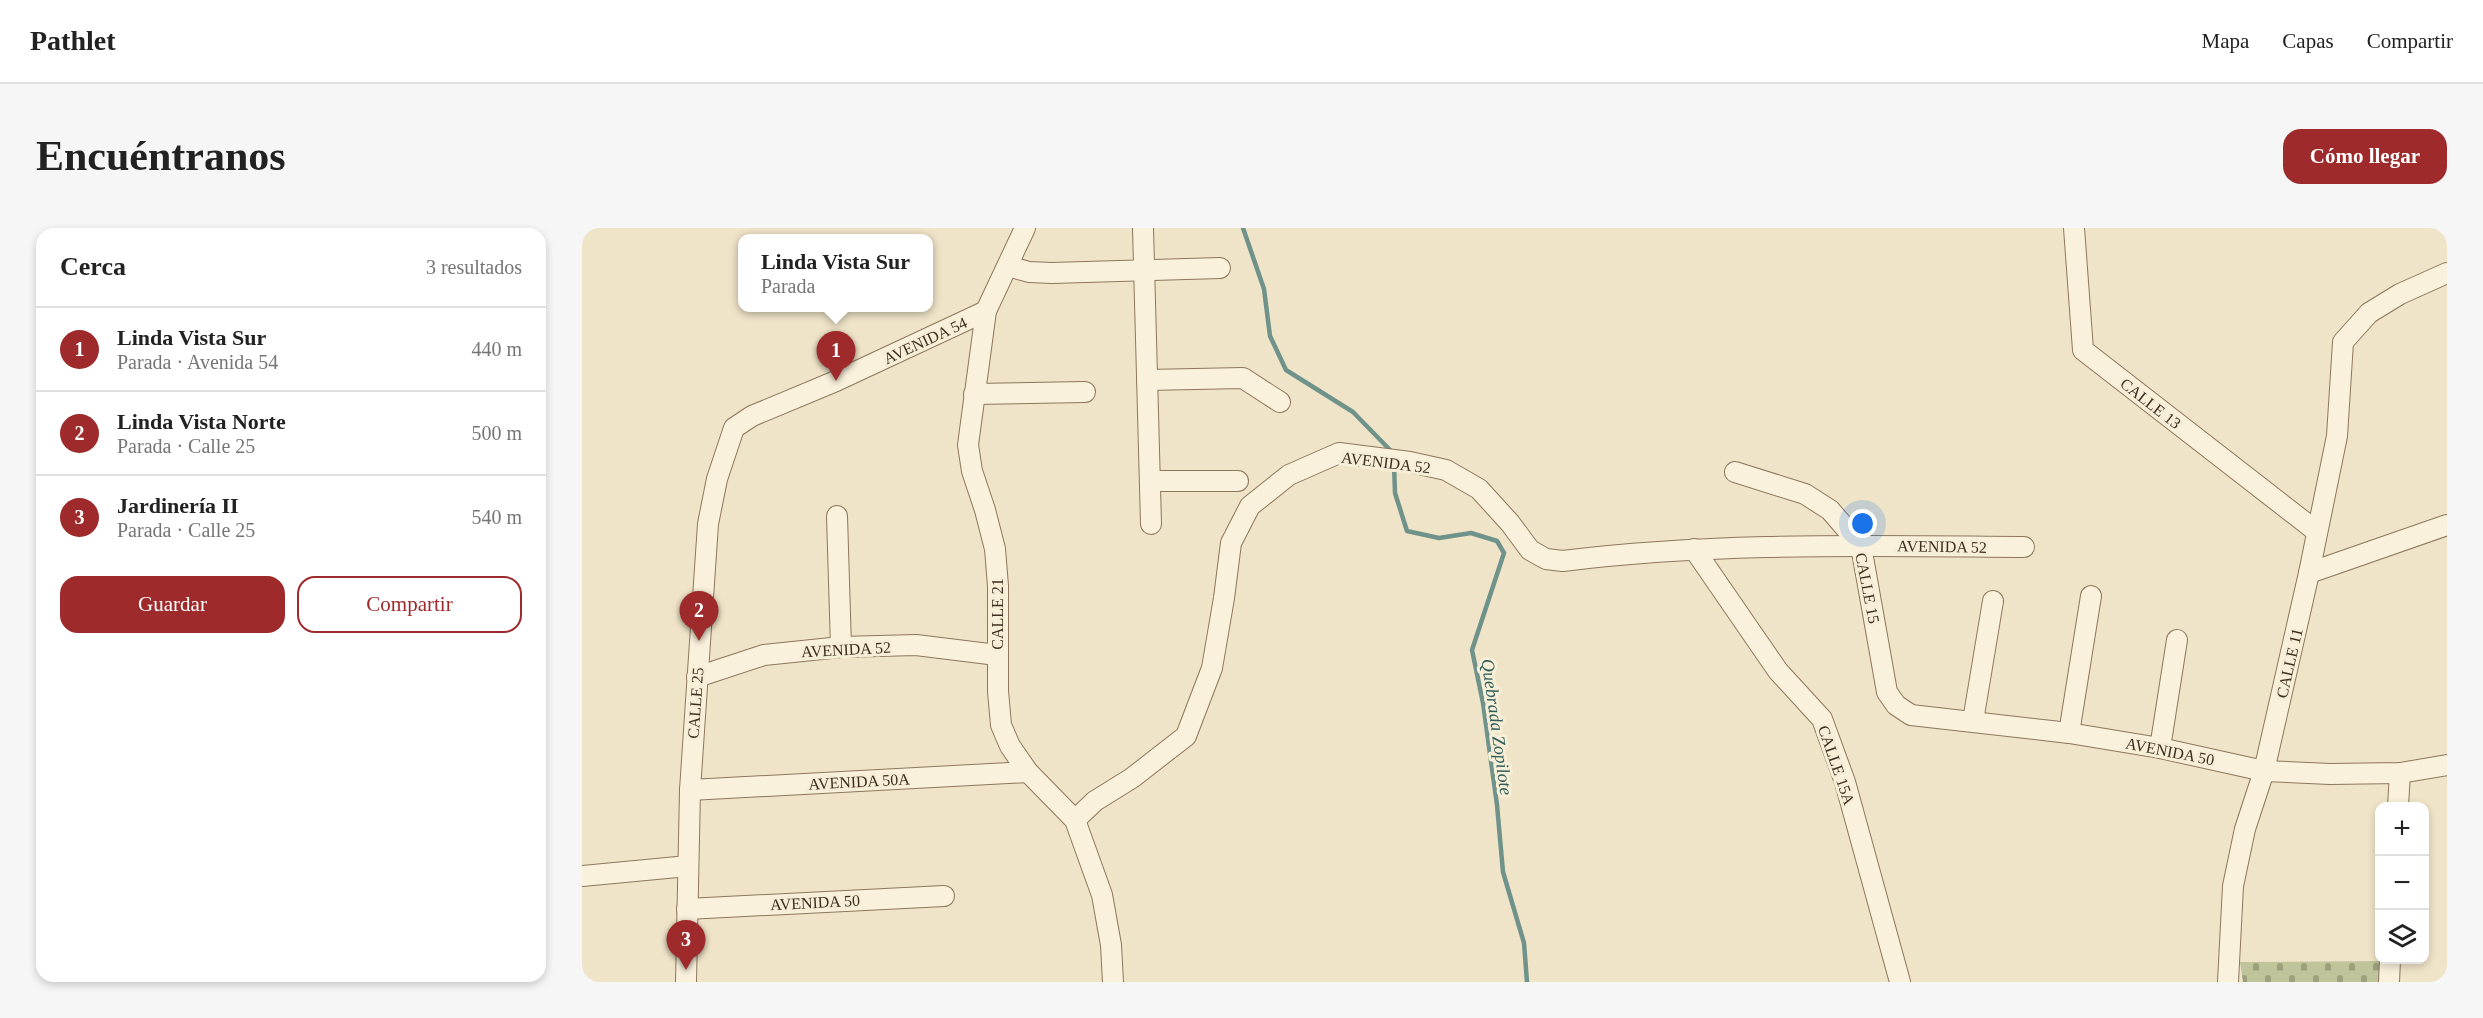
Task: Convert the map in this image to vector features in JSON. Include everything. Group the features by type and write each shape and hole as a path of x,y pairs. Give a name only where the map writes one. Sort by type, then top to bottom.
{"street":[{"name":"CALLE 21","path":"1025,228 986,311 968,445 972,471 986,510 995,549 1001,725 1010,746 1028,772 1075,820 1102,895 1111,945 1113,982"},
{"path":"1143,228 1151,524"},
{"name":"CALLE 13","path":"2074,228 2083,350 2316,531"},
{"path":"1008,266 1029,272 1052,273 1220,268"},
{"name":"CALLE 11","path":"2228,982 2234,886 2245,829 2264,771 2309,573 2337,436 2343,342 2369,313 2400,294 2447,273"},
{"name":"AVENIDA 54","path":"734,428 753,416 836,381 986,311"},
{"path":"1147,380 1243,378 1280,402"},
{"path":"974,394 1085,392"},
{"name":"CALLE 25","path":"686,982 690,790 708,524 722,461 734,428"},
{"name":"AVENIDA 52","path":"1075,820 1095,801 1132,778 1185,736 1212,668 1224,598 1230,543 1250,506 1289,475 1339,453 1410,462 1446,470 1479,489 1510,523 1530,550 1546,559 1563,561 1694,549 1861,546 2024,547"},
{"name":"CALLE 15","path":"1735,472 1805,494 1830,510 1861,546 1887,692 1896,705"},
{"path":"1150,481 1238,480"},
{"path":"837,516 841,647"},
{"path":"2309,573 2447,525"},
{"name":"CALLE 15A","path":"1694,549 1778,671 1822,719 1845,782 1900,982"},
{"path":"2069,733 2091,597"},
{"path":"1973,721 1993,601"},
{"path":"2160,747 2177,640"},
{"name":"AVENIDA 52","path":"697,677 764,655 841,647 916,645 997,655"},
{"name":"AVENIDA 50","path":"1896,705 1911,714 2069,733 2160,747 2264,771 2330,774 2400,773 2447,765"},
{"name":"AVENIDA 50A","path":"690,790 1028,772"},
{"path":"2398,802 2400,773"},
{"path":"582,876 688,866"},
{"name":"AVENIDA 50","path":"687,909 944,896"},
{"path":"2389,982 2390,964"}],"green space":[{"path":"2375,961 2375,964 2383,964 2381,982 2243,982 2240,962"}],"waterway":[{"name":"Quebrada Zopilote","path":"1243,228 1264,289 1270,336 1286,370 1353,412 1393,453"},
{"name":"Quebrada Zopilote","path":"1394,464 1395,493 1407,531 1439,538 1471,533 1497,541 1504,553 1472,650 1483,703 1497,805 1503,872 1524,943 1527,982"}],"place":[{"name":"Linda Vista Sur","path":"836,381"},
{"name":"Linda Vista Norte","path":"699,641"},
{"name":"Jardinería II","path":"686,970"}]}
